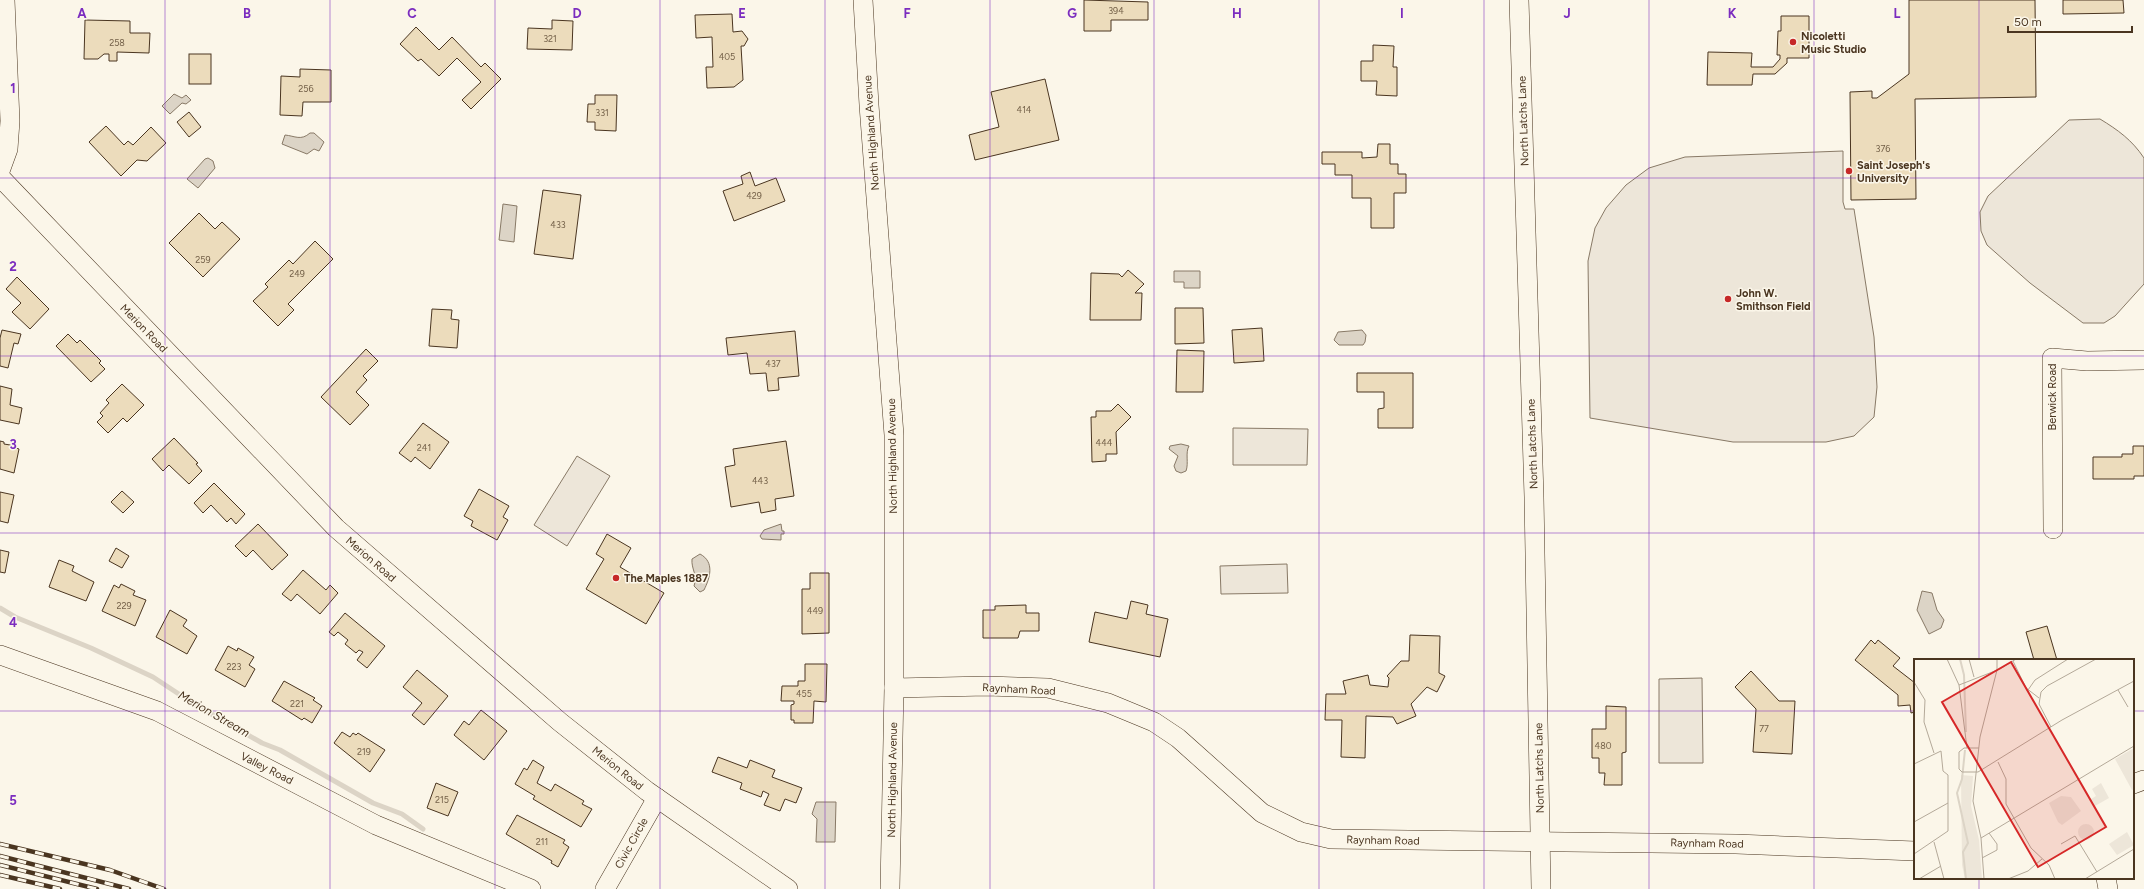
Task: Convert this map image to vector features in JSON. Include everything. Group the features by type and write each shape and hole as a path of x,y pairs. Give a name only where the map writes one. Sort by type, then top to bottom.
{"street":[{"path":"0,171 8,148 10,121 5,0"},
{"name":"North Highland Avenue","path":"864,0 872,144 894,435 894,688 890,889"},
{"name":"North Latchs Lane","path":"1519,0 1534,497 1541,889"},
{"path":"0,137 10,121"},
{"name":"Merion Road","path":"0,177 327,520 560,722 657,798 788,889"},
{"name":"Berwick Road","path":"2053,529 2052,358 2086,361 2144,360"},
{"name":"Valley Road","path":"0,655 157,711 376,825 531,889"},
{"name":"Raynham Road","path":"894,688 987,686 1048,688 1108,703 1154,722 1178,738 1262,813 1301,832 1331,838 1358,840 1541,840 1736,844 1914,851"},
{"path":"2134,784 2144,780"},
{"name":"Civic Circle","path":"605,889 657,798"},
{"path":"2106,879 2108,889"}],"shaded area":[{"path":"174,94 182,98 186,95 191,100 186,104 182,103 170,114 162,106"},
{"path":"2100,119 2124,136 2135,146 2144,158 2144,284 2115,316 2104,323 2083,323 2030,283 1987,245 1981,231 1980,212 1988,196 2069,120"},
{"path":"310,133 314,133 324,142 319,151 314,149 307,154 282,144 285,135 304,137"},
{"name":"John W. Smithson Field","path":"1843,151 1843,202 1845,209 1854,209 1874,337 1877,387 1874,417 1854,436 1826,442 1733,442 1590,418 1588,261 1595,228 1606,208 1626,185 1649,168 1685,157"},
{"path":"208,158 213,161 215,168 198,188 187,179 205,159"},
{"path":"503,204 517,206 514,242 499,240"},
{"path":"1174,271 1200,271 1200,288 1184,288 1184,282 1174,282"},
{"path":"1362,330 1366,335 1363,345 1339,345 1334,340 1338,332"},
{"path":"1233,428 1308,429 1307,465 1233,465"},
{"path":"1181,444 1189,446 1187,452 1186,471 1181,473 1176,471 1174,466 1178,456 1169,449 1170,446"},
{"path":"577,456 610,476 567,546 534,525"},
{"path":"781,524 784,534 781,534 781,540 762,539 760,536 764,530"},
{"path":"700,554 708,561 710,570 704,590 700,592 694,586 695,579 692,559"},
{"path":"1287,564 1288,593 1221,594 1220,566"},
{"path":"1922,591 1932,593 1937,610 1944,620 1941,628 1929,634 1917,610"},
{"path":"1702,678 1703,763 1659,763 1659,679"},
{"path":"816,802 836,802 835,842 816,842 817,819 812,814"}],"building":[{"path":"1084,0 1148,2 1148,20 1111,20 1111,31 1084,31"},
{"path":"1909,0 2035,0 2036,97 1915,99 1916,199 1851,200 1850,92 1872,91 1872,98 1877,98 1909,74"},
{"path":"2063,0 2123,0 2124,13 2063,14"},
{"path":"732,14 733,32 742,31 748,39 744,46 741,46 743,80 734,87 707,88 706,67 713,67 712,37 696,38 695,15"},
{"name":"Nicoletti Music Studio","path":"1781,16 1809,16 1809,58 1787,58 1787,63 1775,74 1753,74 1752,85 1707,85 1708,52 1752,53 1751,67 1773,67 1780,59 1780,55 1777,55 1778,31 1781,31"},
{"path":"85,20 130,21 130,33 150,33 149,53 117,52 117,61 109,61 109,54 104,54 98,59 84,59"},
{"path":"552,20 573,21 572,50 527,49 528,28 552,29"},
{"path":"416,27 439,50 452,37 481,67 485,63 501,79 471,109 462,100 481,82 457,58 439,76 421,59 418,61 400,44"},
{"path":"1373,45 1394,46 1393,67 1397,67 1397,96 1376,95 1377,81 1361,81 1361,61 1373,61"},
{"path":"189,54 211,54 211,84 189,84"},
{"path":"300,69 331,70 331,102 303,102 302,116 280,115 281,76 300,77"},
{"path":"1045,79 1059,140 975,160 969,135 999,127 991,92"},
{"path":"595,95 617,95 616,131 595,130 595,122 587,122 588,104 595,104"},
{"path":"189,112 201,127 189,137 177,122"},
{"path":"106,126 124,145 128,141 133,145 151,127 166,143 147,161 137,160 121,176 89,142"},
{"path":"1378,144 1390,144 1390,164 1398,164 1398,174 1406,174 1406,193 1394,193 1394,228 1371,228 1371,198 1352,198 1352,175 1335,175 1335,164 1322,164 1322,152 1362,152 1362,158 1377,157"},
{"path":"750,172 755,186 776,178 785,201 734,221 723,191 743,184 741,176"},
{"path":"543,190 581,195 573,259 534,254"},
{"path":"199,213 215,229 222,222 240,239 203,277 169,243"},
{"path":"315,241 333,259 288,304 294,310 278,326 253,301 268,287 265,284 289,260 293,264"},
{"path":"1128,270 1144,284 1135,293 1142,293 1141,320 1090,320 1091,273 1119,274 1122,277"},
{"path":"17,277 49,309 30,329 12,312 21,303 6,289"},
{"path":"1175,308 1203,308 1204,343 1175,344"},
{"path":"432,309 452,310 451,319 459,320 457,348 429,346"},
{"path":"1262,328 1264,361 1234,363 1232,330"},
{"path":"2,330 21,334 18,344 14,343 8,368 0,366 0,338"},
{"path":"795,331 799,376 778,378 779,390 768,391 766,373 750,374 747,353 728,355 726,338"},
{"path":"68,334 77,343 80,340 101,361 99,363 105,369 91,382 56,346"},
{"path":"366,349 378,361 363,376 367,380 356,392 369,405 350,425 321,397"},
{"path":"1177,350 1204,351 1203,392 1176,392"},
{"path":"1357,373 1413,373 1413,428 1378,428 1378,409 1384,408 1384,392 1357,392"},
{"path":"122,384 144,405 127,422 123,418 108,433 97,422 103,416 100,413 109,403 106,400"},
{"path":"0,386 12,389 10,405 22,408 19,424 0,420"},
{"path":"1118,404 1131,417 1116,432 1117,454 1106,454 1106,461 1092,462 1091,417 1096,417 1096,411 1111,411"},
{"path":"423,423 449,442 430,469 415,457 411,462 399,453"},
{"path":"174,438 198,463 196,464 202,471 189,484 169,465 163,471 152,459"},
{"path":"0,441 4,442 4,444 16,446 16,448 19,449 14,473 0,469"},
{"path":"786,441 794,496 775,499 776,510 761,513 759,502 731,507 725,467 735,465 733,449"},
{"path":"2133,446 2144,446 2144,476 2134,476 2134,479 2093,479 2093,457 2122,457 2122,454 2133,454"},
{"path":"214,483 245,514 236,524 231,518 227,522 211,505 203,513 194,503"},
{"path":"479,489 509,506 503,517 508,520 497,540 471,526 473,521 464,516"},
{"path":"122,491 134,502 123,513 111,502"},
{"path":"0,492 14,495 8,523 0,521"},
{"path":"258,524 288,555 272,570 253,550 246,557 235,546"},
{"name":"The Maples 1887","path":"607,534 631,548 620,567 664,593 646,624 586,589 604,559 596,554"},
{"path":"116,548 129,556 122,568 109,561"},
{"path":"0,550 9,552 5,573 0,572"},
{"path":"59,560 74,566 72,571 94,582 86,601 49,587"},
{"path":"303,570 326,590 330,585 338,593 320,614 297,594 291,601 282,594"},
{"path":"810,573 829,573 829,633 802,634 802,589 810,589"},
{"path":"121,584 135,591 133,595 146,600 135,626 102,611 114,585 119,588"},
{"path":"1131,601 1148,605 1146,614 1168,619 1160,657 1089,642 1095,612 1127,619"},
{"path":"1026,605 1026,613 1039,613 1039,631 1020,631 1018,638 983,638 983,610 995,610 995,606"},
{"path":"170,610 187,620 183,626 197,636 187,654 156,637"},
{"path":"345,613 385,646 367,668 357,660 363,652 359,650 356,653 345,644 348,640 338,632 334,636 329,632"},
{"path":"2047,626 2057,659 2034,659 2026,632"},
{"path":"1410,635 1440,636 1439,673 1445,676 1437,692 1427,687 1411,704 1416,716 1397,724 1393,717 1366,716 1365,758 1341,757 1342,720 1325,720 1326,694 1346,694 1343,681 1368,675 1370,685 1388,687 1389,678 1387,676 1401,661 1409,661"},
{"path":"1871,640 1875,644 1878,640 1900,658 1893,666 1914,682 1914,712 1911,713 1910,705 1898,706 1898,695 1855,660"},
{"path":"228,646 237,651 238,648 254,657 249,665 255,669 245,687 215,670"},
{"path":"805,664 827,664 826,702 814,701 813,723 794,723 794,720 791,720 791,705 794,704 794,701 781,701 782,686 798,686 798,681 805,681"},
{"path":"417,670 448,696 424,725 412,715 422,703 403,687"},
{"path":"1751,671 1779,701 1795,701 1792,754 1753,752 1756,709 1735,687"},
{"path":"284,681 315,698 313,700 322,706 312,723 304,718 302,720 272,701"},
{"path":"1606,706 1626,707 1626,752 1622,753 1622,785 1604,785 1605,773 1599,773 1599,758 1592,758 1592,729 1606,729"},
{"path":"481,710 507,731 484,760 454,735 464,721 469,725"},
{"path":"342,732 350,737 353,733 356,735 358,733 385,750 370,772 334,743"},
{"path":"718,757 747,768 750,760 775,770 772,777 802,788 796,803 785,799 780,811 764,805 769,794 763,791 761,797 740,789 742,783 712,772"},
{"path":"533,760 544,767 537,783 551,791 555,784 584,801 582,804 592,809 581,827 533,799 535,796 515,784 524,768 527,770"},
{"path":"436,783 458,792 448,816 427,808"},
{"path":"517,815 565,840 563,843 569,847 558,867 551,863 552,861 506,834"}],"waterway":[{"name":"Merion Stream","path":"0,608 15,617 91,648 153,677 194,704 262,743 280,750 373,803 402,814 423,829"}],"railway":[{"path":"0,844 110,870 164,889"},
{"path":"0,856 129,889"},
{"path":"0,865 97,889"},
{"path":"0,875 60,889"}],"place":[{"name":"Nicoletti Music Studio","path":"1793,42"},
{"name":"Saint Joseph's University","path":"1849,171"},
{"name":"John W. Smithson Field","path":"1728,299"},
{"name":"The Maples 1887","path":"616,578"}]}
